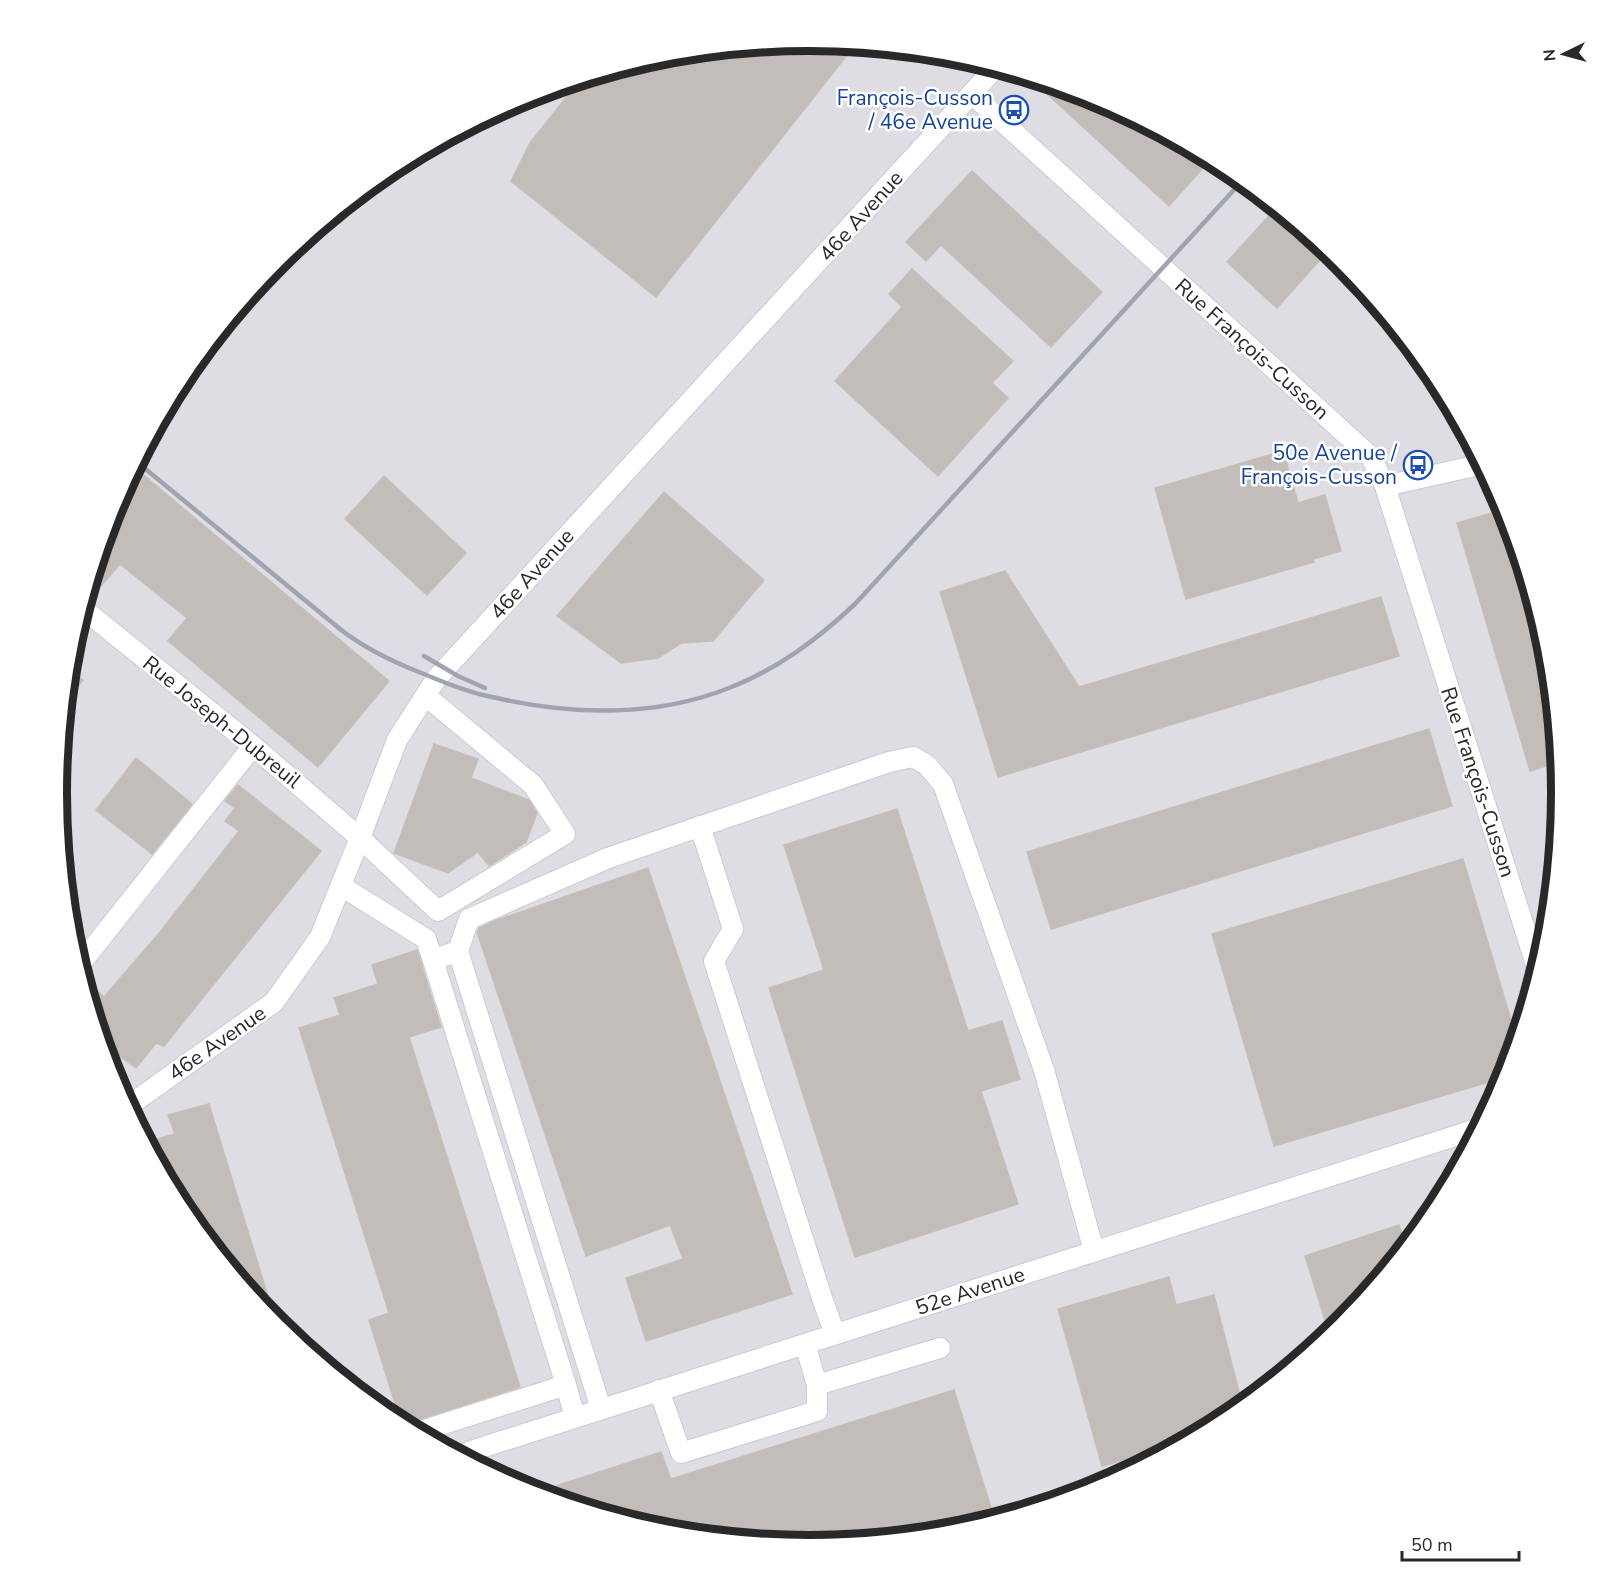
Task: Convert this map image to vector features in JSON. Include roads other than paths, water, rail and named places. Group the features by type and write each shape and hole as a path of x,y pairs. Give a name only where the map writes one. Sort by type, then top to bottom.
{"street":[{"name":"46e Avenue","path":"132,1097 274,1002 320,937 397,740 436,679 990,73"},
{"name":"Rue François-Cusson","path":"972,94 1371,457 1385,486 1533,955"},
{"path":"1385,486 1475,466"},
{"name":"Rue Joseph-Dubreuil","path":"89,614 253,746 360,838 438,911 565,834 533,785 426,696"},
{"path":"85,958 253,746"},
{"path":"601,1409 458,951 469,919 608,858 889,762 913,757 927,765 942,784 1044,1070 1094,1251"},
{"path":"700,826 733,929 714,961 835,1334"},
{"path":"341,886 426,939 576,1417"},
{"path":"433,960 458,951"},
{"path":"451,1017 476,1009"},
{"path":"479,1107 505,1100"},
{"name":"52e Avenue","path":"468,1452 1470,1131"},
{"path":"502,1181 527,1173"},
{"path":"525,1255 550,1246"},
{"path":"552,1342 577,1334"},
{"path":"659,1390 681,1453 817,1411 818,1385 805,1344"},
{"path":"818,1385 940,1348"},
{"path":"425,1429 566,1385"}],"railway":[{"path":"142,466 349,636 388,659 409,668 473,692 551,707 581,710 641,709 700,698 729,688 781,662 812,641 856,603 1237,187"},
{"path":"424,656 458,676 485,688"}],"place":[{"name":"François-Cusson / 46e Avenue","path":"1014,110"},
{"name":"50e Avenue / François-Cusson","path":"1418,465"}]}
